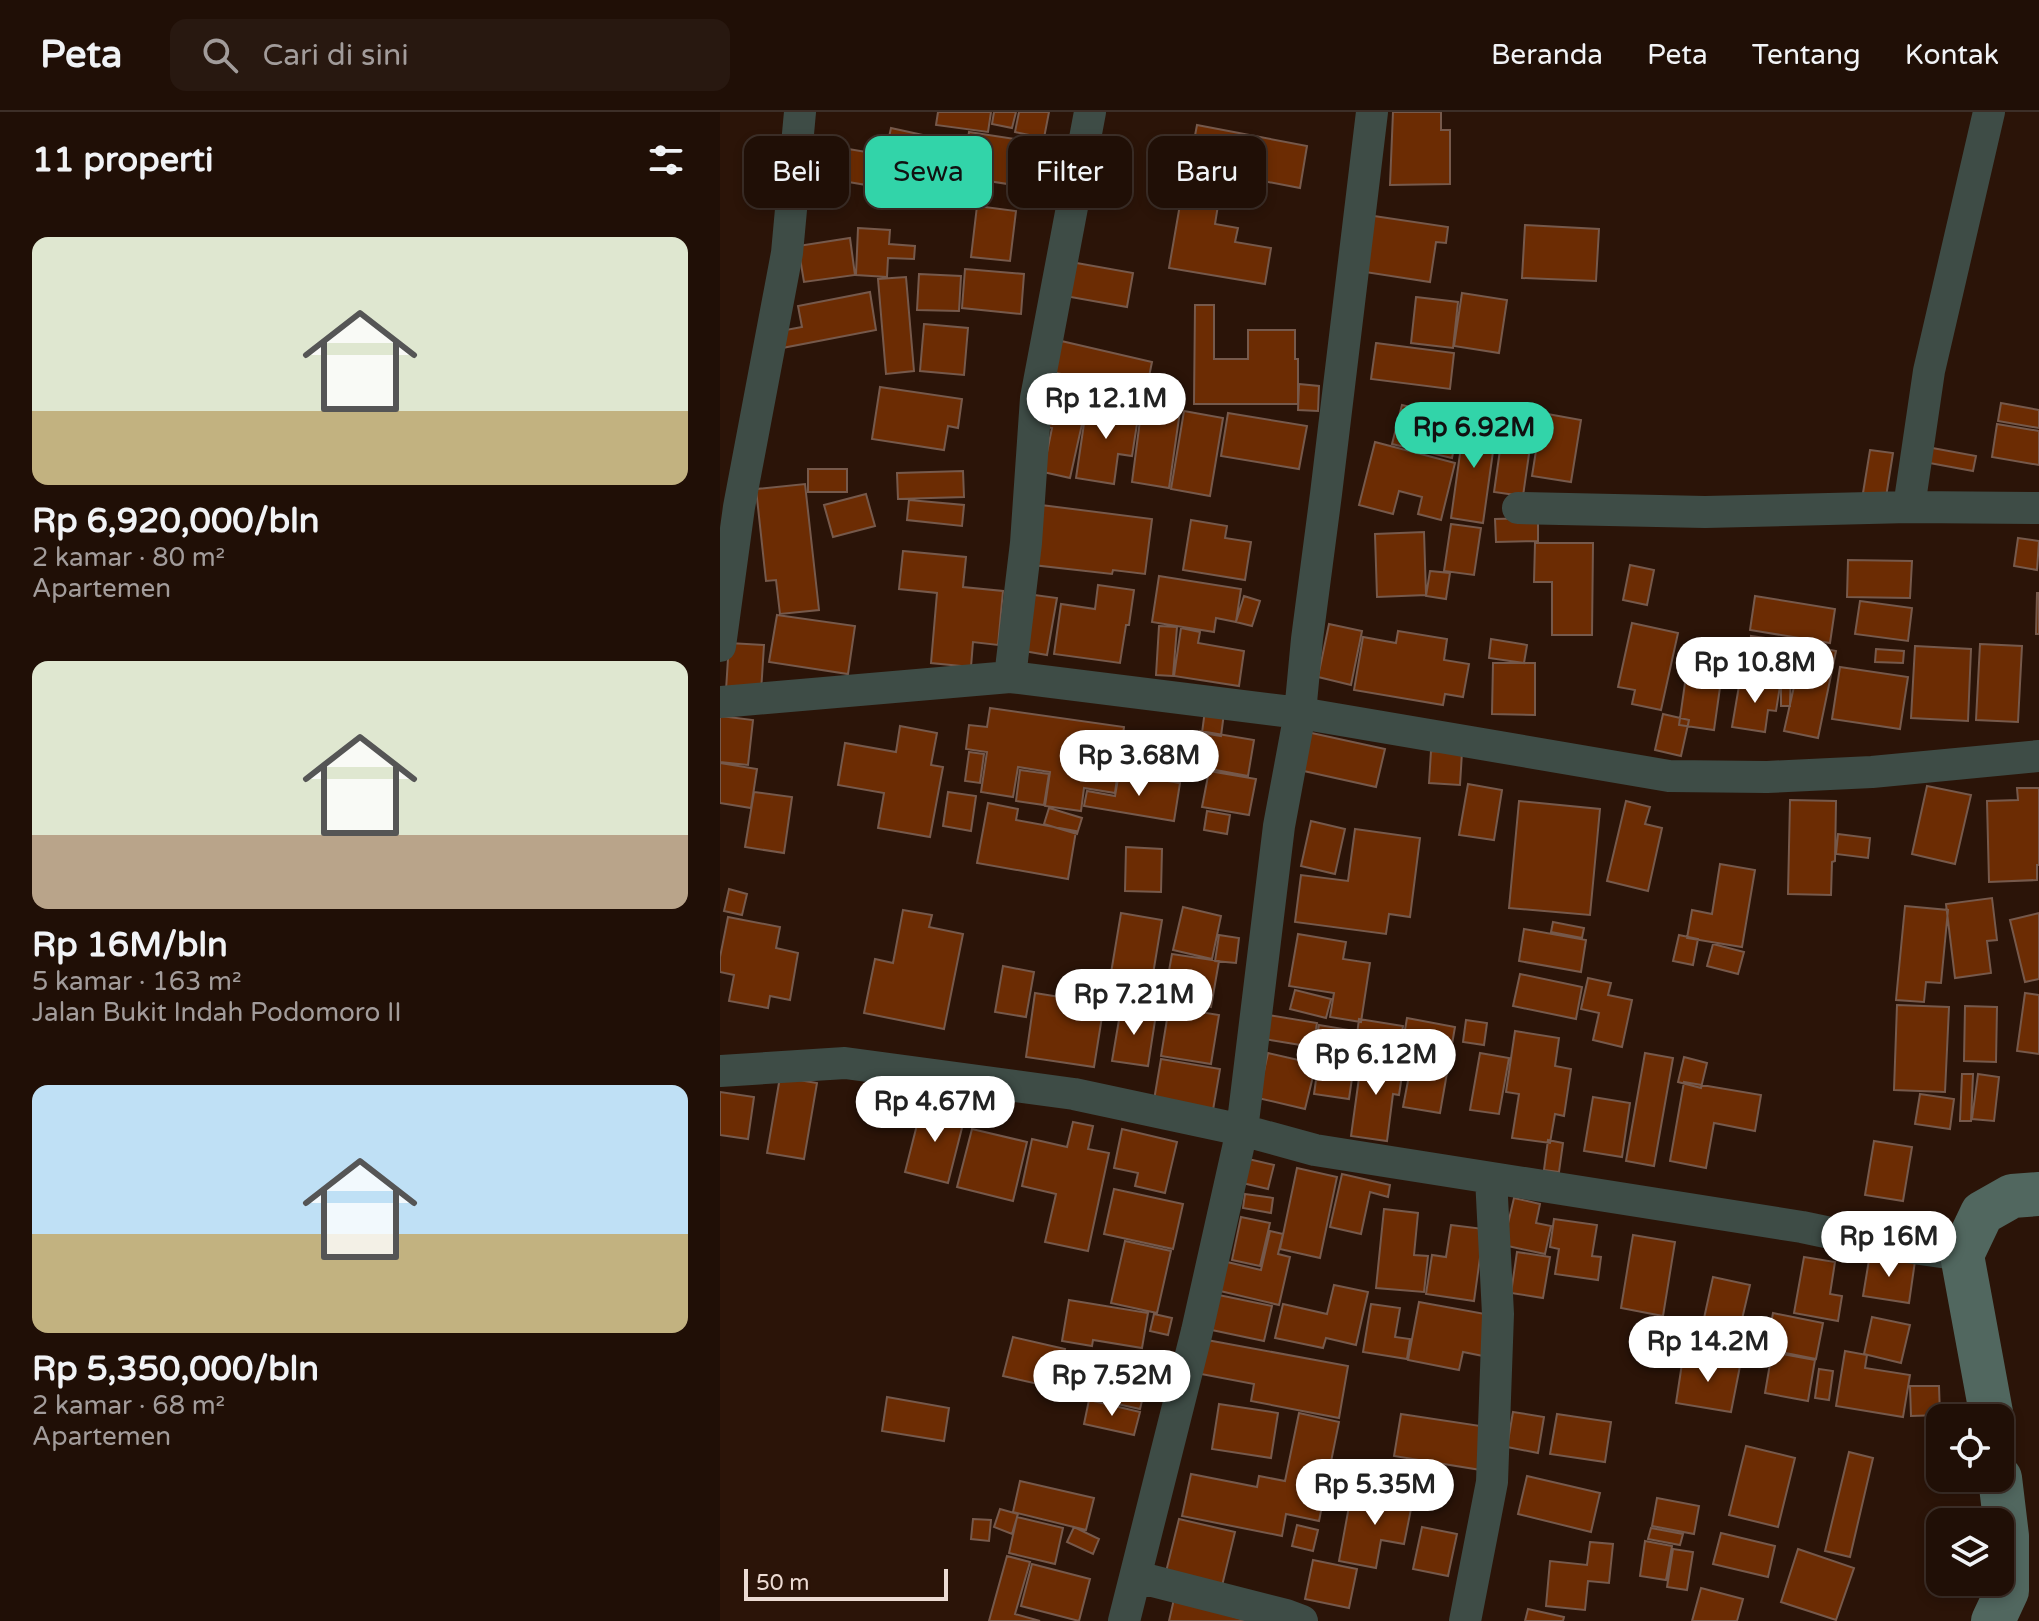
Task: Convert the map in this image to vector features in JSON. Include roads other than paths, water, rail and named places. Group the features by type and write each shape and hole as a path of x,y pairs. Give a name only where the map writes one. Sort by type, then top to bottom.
{"street":[{"path":"720,646 729,508 787,253 800,112"},
{"path":"1010,677 1026,543 1036,398 1090,112"},
{"path":"1124,1621 1197,1331 1242,1130 1279,826 1300,713 1372,112"},
{"path":"1909,507 1929,371 1989,112"},
{"path":"1518,508 1705,512 1909,507 2039,508"},
{"path":"720,702 1010,677 1300,713 1669,776 1767,777 1872,772 2039,756"},
{"path":"720,1071 845,1063 1074,1094 1242,1130 1315,1150 1962,1255"},
{"path":"1465,1621 1492,1482 1498,1314 1491,1178"},
{"path":"1989,1404 1962,1255 1982,1213 2012,1196 2039,1194"},
{"path":"1993,1621 2007,1591 2007,1536 2002,1492"},
{"path":"1137,1577 1302,1621"}]}
